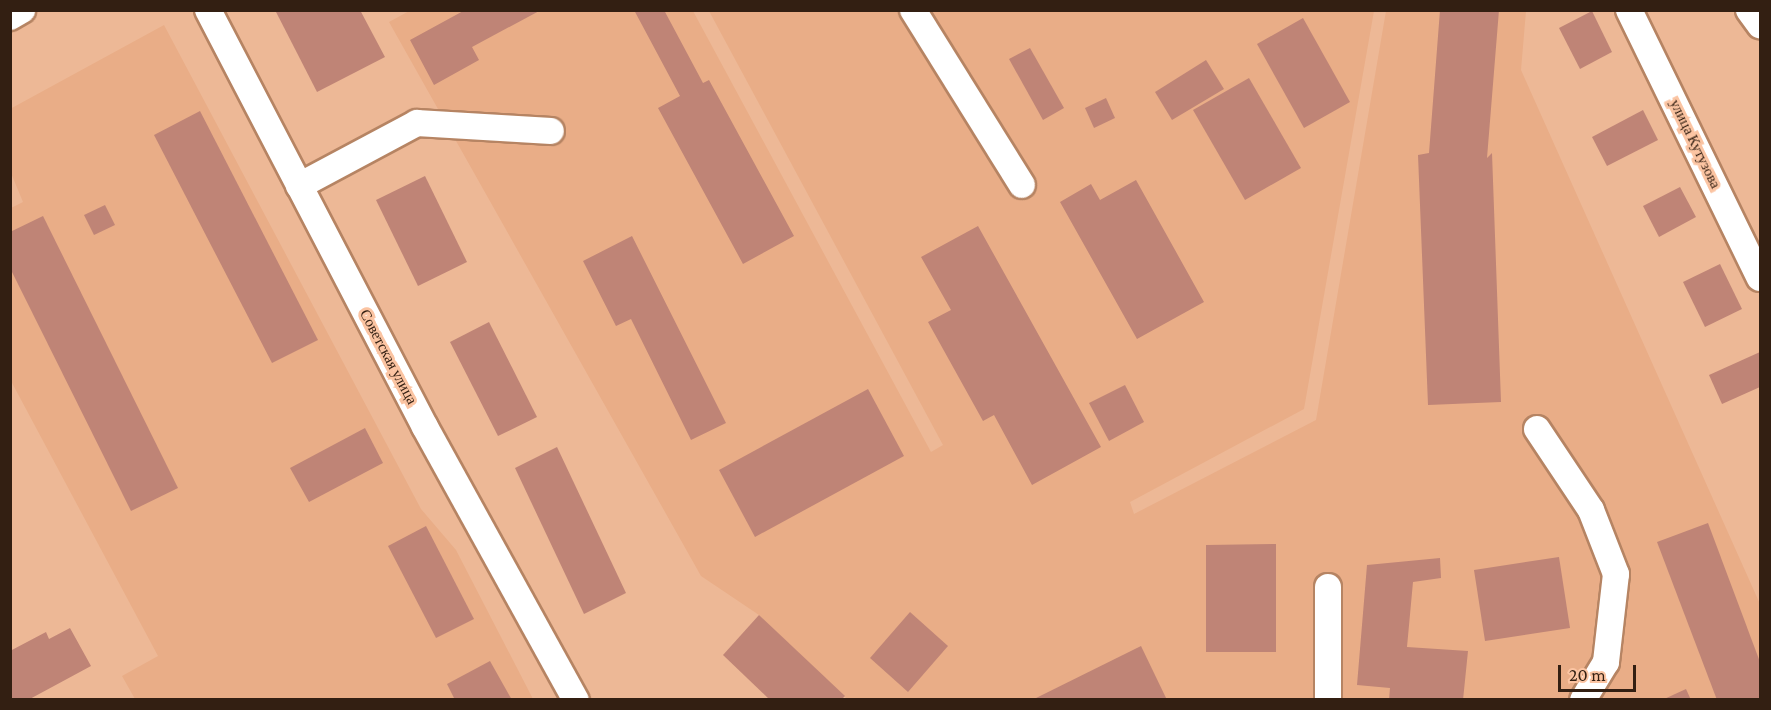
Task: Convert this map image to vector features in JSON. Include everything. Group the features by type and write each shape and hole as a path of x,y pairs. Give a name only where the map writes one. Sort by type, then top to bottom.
{"street":[{"path":"10,17 22,10"},
{"name":"Советская улица","path":"207,10 425,427 570,689 587,699"},
{"path":"913,10 1022,185"},
{"name":"улица Кутузова","path":"1629,10 1761,278"},
{"path":"1749,10 1761,25"},
{"path":"299,186 417,123 551,131"},
{"path":"1537,429 1591,510 1616,574 1606,662 1583,699"},
{"path":"1328,587 1328,699"}],"shaded area":[{"path":"411,10 693,11 931,452 943,445 709,11 1374,11 1304,409 1130,502 1134,514 1316,420 1386,11 1526,11 1521,70 1760,604 1760,699 847,699 759,615 701,576 389,22"},
{"path":"164,25 421,509 456,550 533,699 135,699 122,676 158,656 11,381 11,208 23,202 11,173 10,109"}],"building":[{"path":"275,10 360,10 385,57 317,92"},
{"path":"465,10 541,10 472,47 479,60 434,85 410,40"},
{"path":"634,10 664,10 703,83 709,80 794,236 743,264 658,108 680,96"},
{"path":"1440,10 1499,10 1487,158 1492,153 1501,402 1428,405 1418,155 1429,153"},
{"path":"1592,11 1612,52 1580,69 1559,28"},
{"path":"1303,18 1350,102 1304,128 1257,44"},
{"path":"1030,48 1064,108 1043,120 1009,59"},
{"path":"1206,60 1224,89 1172,120 1155,92"},
{"path":"1249,78 1301,168 1245,200 1193,110"},
{"path":"1106,98 1115,118 1094,128 1085,108"},
{"path":"1643,110 1658,140 1607,166 1592,137"},
{"path":"200,111 318,340 272,363 154,135"},
{"path":"425,176 467,262 418,286 376,200"},
{"path":"1136,180 1204,302 1137,339 1060,202 1091,184 1100,200"},
{"path":"1680,187 1696,217 1659,237 1643,206"},
{"path":"105,205 115,225 94,235 84,215"},
{"path":"43,216 178,488 131,511 10,268 10,232"},
{"path":"978,226 1101,447 1032,485 994,415 983,421 928,322 951,310 921,257"},
{"path":"632,236 726,423 691,440 631,319 616,326 583,261"},
{"path":"1720,264 1742,309 1705,327 1683,282"},
{"path":"489,322 537,417 498,436 450,342"},
{"path":"1760,352 1760,387 1722,404 1709,375"},
{"path":"1125,385 1144,422 1109,441 1089,403"},
{"path":"868,389 904,456 755,537 719,470"},
{"path":"365,428 383,463 309,502 290,468"},
{"path":"557,447 626,593 584,614 515,468"},
{"path":"1708,523 1760,662 1760,700 1717,700 1657,542"},
{"path":"426,526 474,619 436,638 388,546"},
{"path":"1276,544 1276,652 1206,652 1206,545"},
{"path":"1559,557 1570,628 1485,641 1474,570"},
{"path":"1440,558 1441,578 1413,582 1407,647 1468,651 1463,700 1389,700 1390,688 1357,685 1367,565"},
{"path":"910,612 948,646 908,692 870,658"},
{"path":"759,615 845,696 841,700 770,700 723,655"},
{"path":"70,628 91,666 28,700 12,700 10,651 46,632 49,639"},
{"path":"1141,646 1167,700 1032,700"},
{"path":"490,661 512,700 455,700 447,684"},
{"path":"1686,689 1691,700 1662,700"}]}
